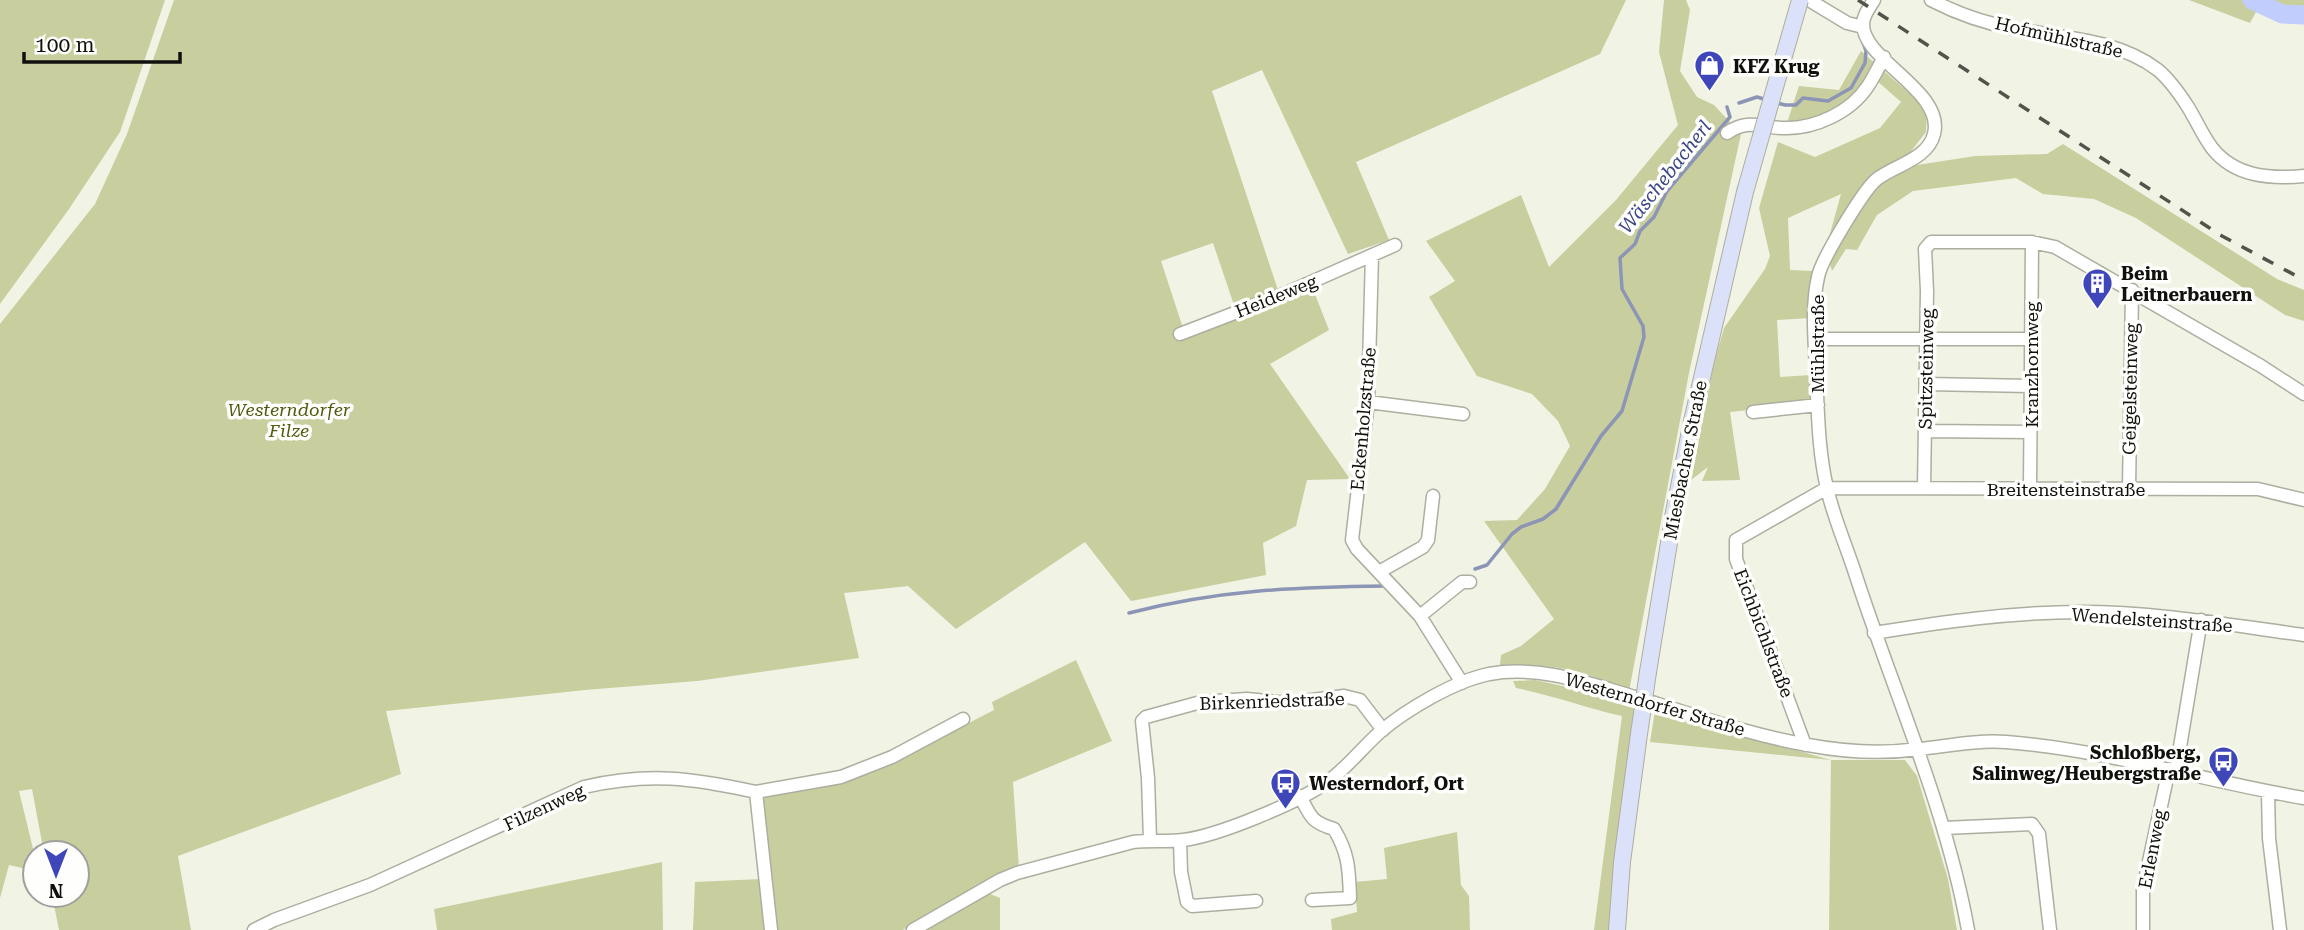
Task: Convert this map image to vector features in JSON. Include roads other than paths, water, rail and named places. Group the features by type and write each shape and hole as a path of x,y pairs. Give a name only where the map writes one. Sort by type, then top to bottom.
{"main road":[{"name":"Miesbacher Straße","path":"1616,930 1622,862 1648,672 1689,434 1745,192 1800,0"}],"street":[{"path":"1809,0 1847,23 1863,27 1863,20 1874,0"},
{"name":"Hofmühlstraße","path":"1931,0 2013,29 2102,44 2125,51 2158,70 2169,81 2212,148 2237,169 2252,175 2283,178 2304,176"},
{"name":"Mühlstraße","path":"1863,27 1865,34 1884,57 1929,103 1936,122 1932,140 1923,152 1876,180 1825,258 1818,276 1814,313 1815,339 1818,405 1827,488 1874,633 1944,828 1957,873 1968,930"},
{"path":"1727,133 1737,125 1786,128 1813,124 1832,117 1843,111 1868,87 1884,57"},
{"name":"Spitzsteinweg","path":"1924,488 1925,249 1931,242 2032,242"},
{"path":"2032,242 2055,247 2132,290 2304,394"},
{"name":"Kranzhornweg","path":"2030,488 2032,242"},
{"name":"Heideweg","path":"1180,334 1284,294 1395,245"},
{"name":"Eckenholzstraße","path":"1372,255 1368,402 1352,540 1357,549 1420,615 1462,683"},
{"name":"Geigelsteinweg","path":"2129,489 2132,290"},
{"path":"1815,339 2031,339"},
{"path":"1926,384 2031,386"},
{"path":"1368,402 1463,414"},
{"path":"1753,412 1818,405"},
{"path":"1925,431 2031,432"},
{"name":"Breitensteinstraße","path":"1827,488 2258,489 2304,500"},
{"name":"Eichbichlstraße","path":"1805,745 1736,559 1736,540 1827,488"},
{"path":"1379,572 1423,547 1428,540 1433,496"},
{"path":"1420,615 1462,582 1471,582"},
{"name":"Wendelsteinstraße","path":"1874,633 1965,618 2082,612 2201,620 2304,635"},
{"name":"Erlenweg","path":"2143,930 2143,889 2172,770 2201,620"},
{"name":"Westerndorfer Straße","path":"913,930 977,891 1017,873 1133,842 1180,841 1198,837 1244,821 1333,778 1383,730 1420,705 1462,683 1501,673 1527,672 1570,677 1805,745 1870,752 1916,750 1976,742 2077,749 2304,798"},
{"name":"Birkenriedstraße","path":"1150,840 1148,778 1142,721 1146,717 1201,702 1247,699 1288,703 1344,696 1360,700 1383,730"},
{"path":"771,930 756,792 841,777 892,757 963,719"},
{"name":"Filzenweg","path":"254,930 370,885 584,787 611,781 657,777 710,782 756,792"},
{"path":"2268,792 2269,838 2280,930"},
{"path":"1300,796 1313,821 1334,829 1344,846 1349,869 1350,898 1312,900"},
{"path":"1944,828 2032,824 2039,834 2050,930"},
{"path":"1180,841 1181,872 1187,902 1192,906 1256,901"}],"waterway":[{"path":"2252,0 2282,14 2304,15"},
{"name":"Wäschebacherl","path":"1774,102 1796,105 1803,98 1828,101 1851,88 1865,63 1866,51 1862,40"},
{"name":"Wäschebacherl","path":"1739,103 1757,97 1767,100"},
{"name":"Wäschebacherl","path":"1475,569 1487,565 1521,527 1543,519 1556,509 1601,436 1622,411 1644,337 1643,326 1622,289 1620,258 1635,244 1640,231 1654,217 1667,191 1730,117 1727,107"},
{"path":"1129,613 1194,599 1257,591 1385,586"}],"railway":[{"path":"1858,0 2222,236 2304,280"}],"place":[{"name":"KFZ Krug","path":"1710,93"},
{"name":"Beim Leitnerbauern","path":"2098,310"},
{"name":"Schloßberg, Salinweg/Heubergstraße","path":"2224,789"},
{"name":"Westerndorf, Ort","path":"1286,810"}],"park label":[{"name":"Westerndorfer Filze","path":"289,419"}]}
